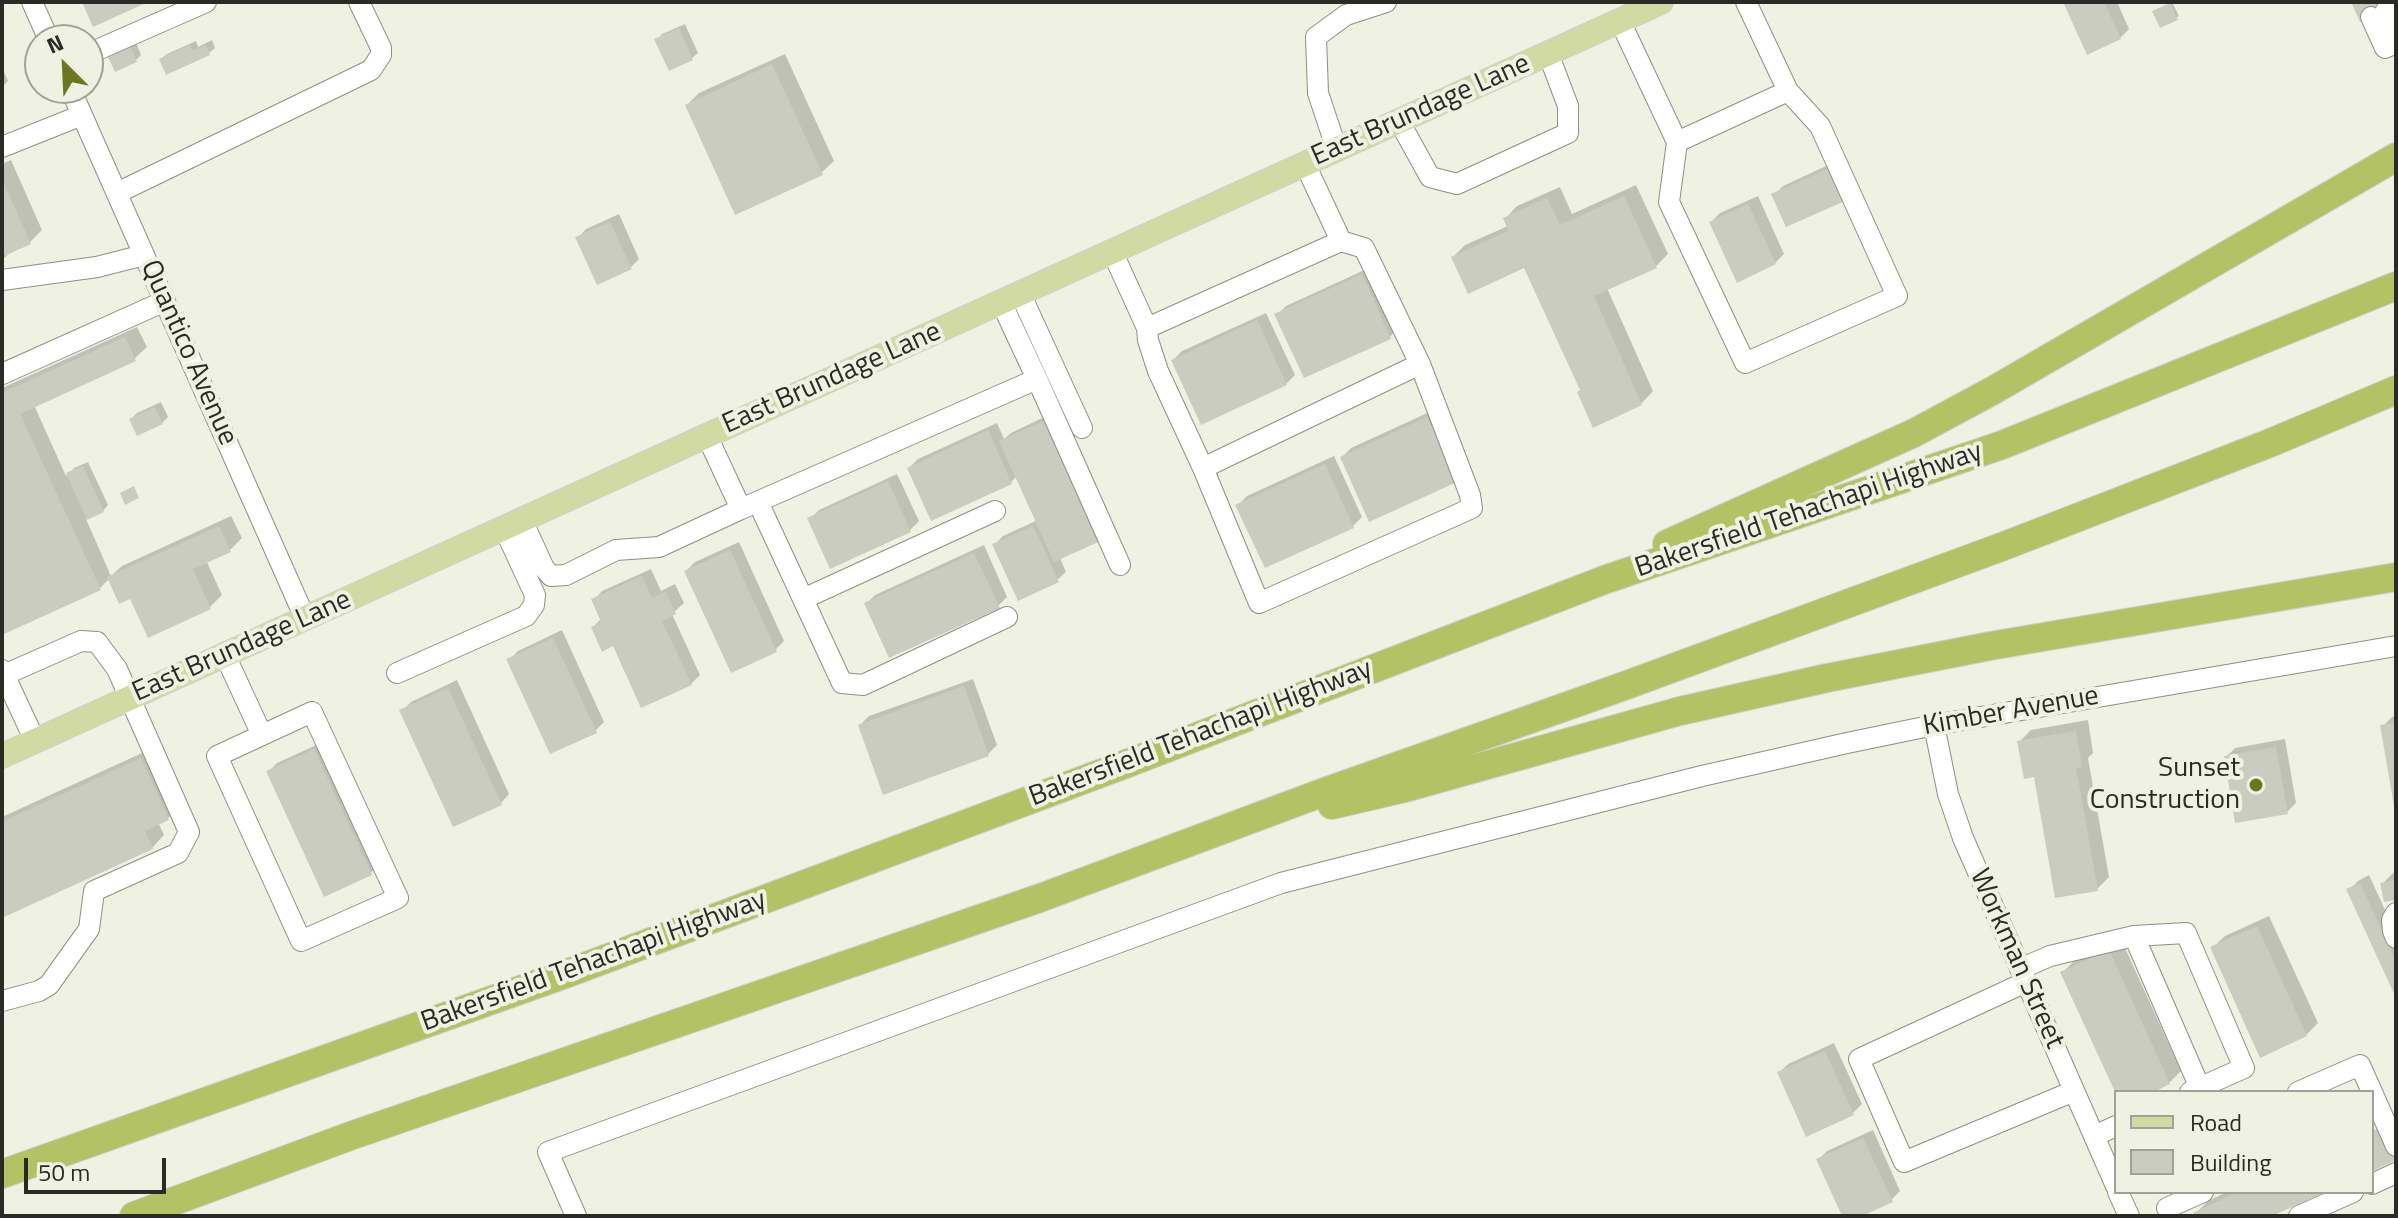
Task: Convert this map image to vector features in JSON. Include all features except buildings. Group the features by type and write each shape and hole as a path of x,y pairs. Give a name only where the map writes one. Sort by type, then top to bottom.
{"highway":[{"path":"1604,580 1680,536 1831,472 1940,419 2396,157"},
{"name":"Bakersfield Tehachapi Highway","path":"2,1174 568,973 1604,580 2002,445 2396,286"},
{"path":"134,1216 353,1135 1040,898 1653,675 2004,546 2270,443 2396,390"},
{"path":"1264,814 1349,802 1680,711 1827,678 2006,643 2396,577"}],"main road":[{"name":"East Brundage Lane","path":"2,756 1661,2"}],"street":[{"path":"32,2 42,24"},
{"path":"104,47 206,2"},
{"path":"117,193 371,70 381,55 381,48 359,2"},
{"path":"1337,150 1318,93 1316,37 1346,15 1386,2"},
{"path":"1620,21 1677,142 1669,202 1745,363 1897,296 1820,126 1788,91 1746,2"},
{"path":"2379,14 2395,43"},
{"path":"1399,121 1430,177 1457,184 1568,133 1568,106 1548,53"},
{"path":"1677,142 1788,91"},
{"name":"Quantico Avenue","path":"77,104 305,618"},
{"path":"2,147 82,115"},
{"path":"1305,164 1341,241"},
{"path":"1112,251 1147,328 1158,371 1203,468 1259,603 1472,508 1470,495 1420,364 1364,248 1341,241 1147,328"},
{"path":"2,280 97,267 144,255"},
{"path":"1010,298 1037,379 1120,565"},
{"path":"1010,298 1082,428"},
{"path":"2,374 165,301"},
{"path":"1203,468 1420,364"},
{"path":"513,524 544,568 551,576 559,577 616,550 659,547 1037,379"},
{"path":"707,436 803,599 842,683 863,685 1007,617"},
{"path":"803,599 995,511"},
{"path":"397,673 526,616 534,605 535,595 513,524"},
{"path":"2,1001 39,991 49,985 89,929 94,891 178,853 189,832 117,669 97,642 81,641 3,672 35,741"},
{"name":"Kimber Avenue","path":"576,1216 548,1152 1281,883 1630,794 1847,743 1934,725 2396,646"},
{"path":"225,655 262,735"},
{"path":"312,712 398,898 301,941 217,756 262,735 312,712"},
{"name":"Workman Street","path":"1934,725 1948,794 1963,838 2114,1181"},
{"path":"2396,913 2392,920 2396,938"},
{"path":"2074,1091 1904,1162 1859,1059 2023,975 2050,956 2134,936 2186,933 2244,1068 2195,1090 2134,936"},
{"path":"2303,1090 2360,1065 2368,1090"},
{"path":"2376,1114 2396,1146"},
{"path":"2094,1136 2114,1127"},
{"path":"2374,1183 2396,1173"},
{"path":"2119,1194 2129,1216"},
{"path":"2166,1205 2197,1194"},
{"path":"2299,1216 2348,1194"}],"place":[{"name":"Sunset Construction","path":"2256,785"}]}
